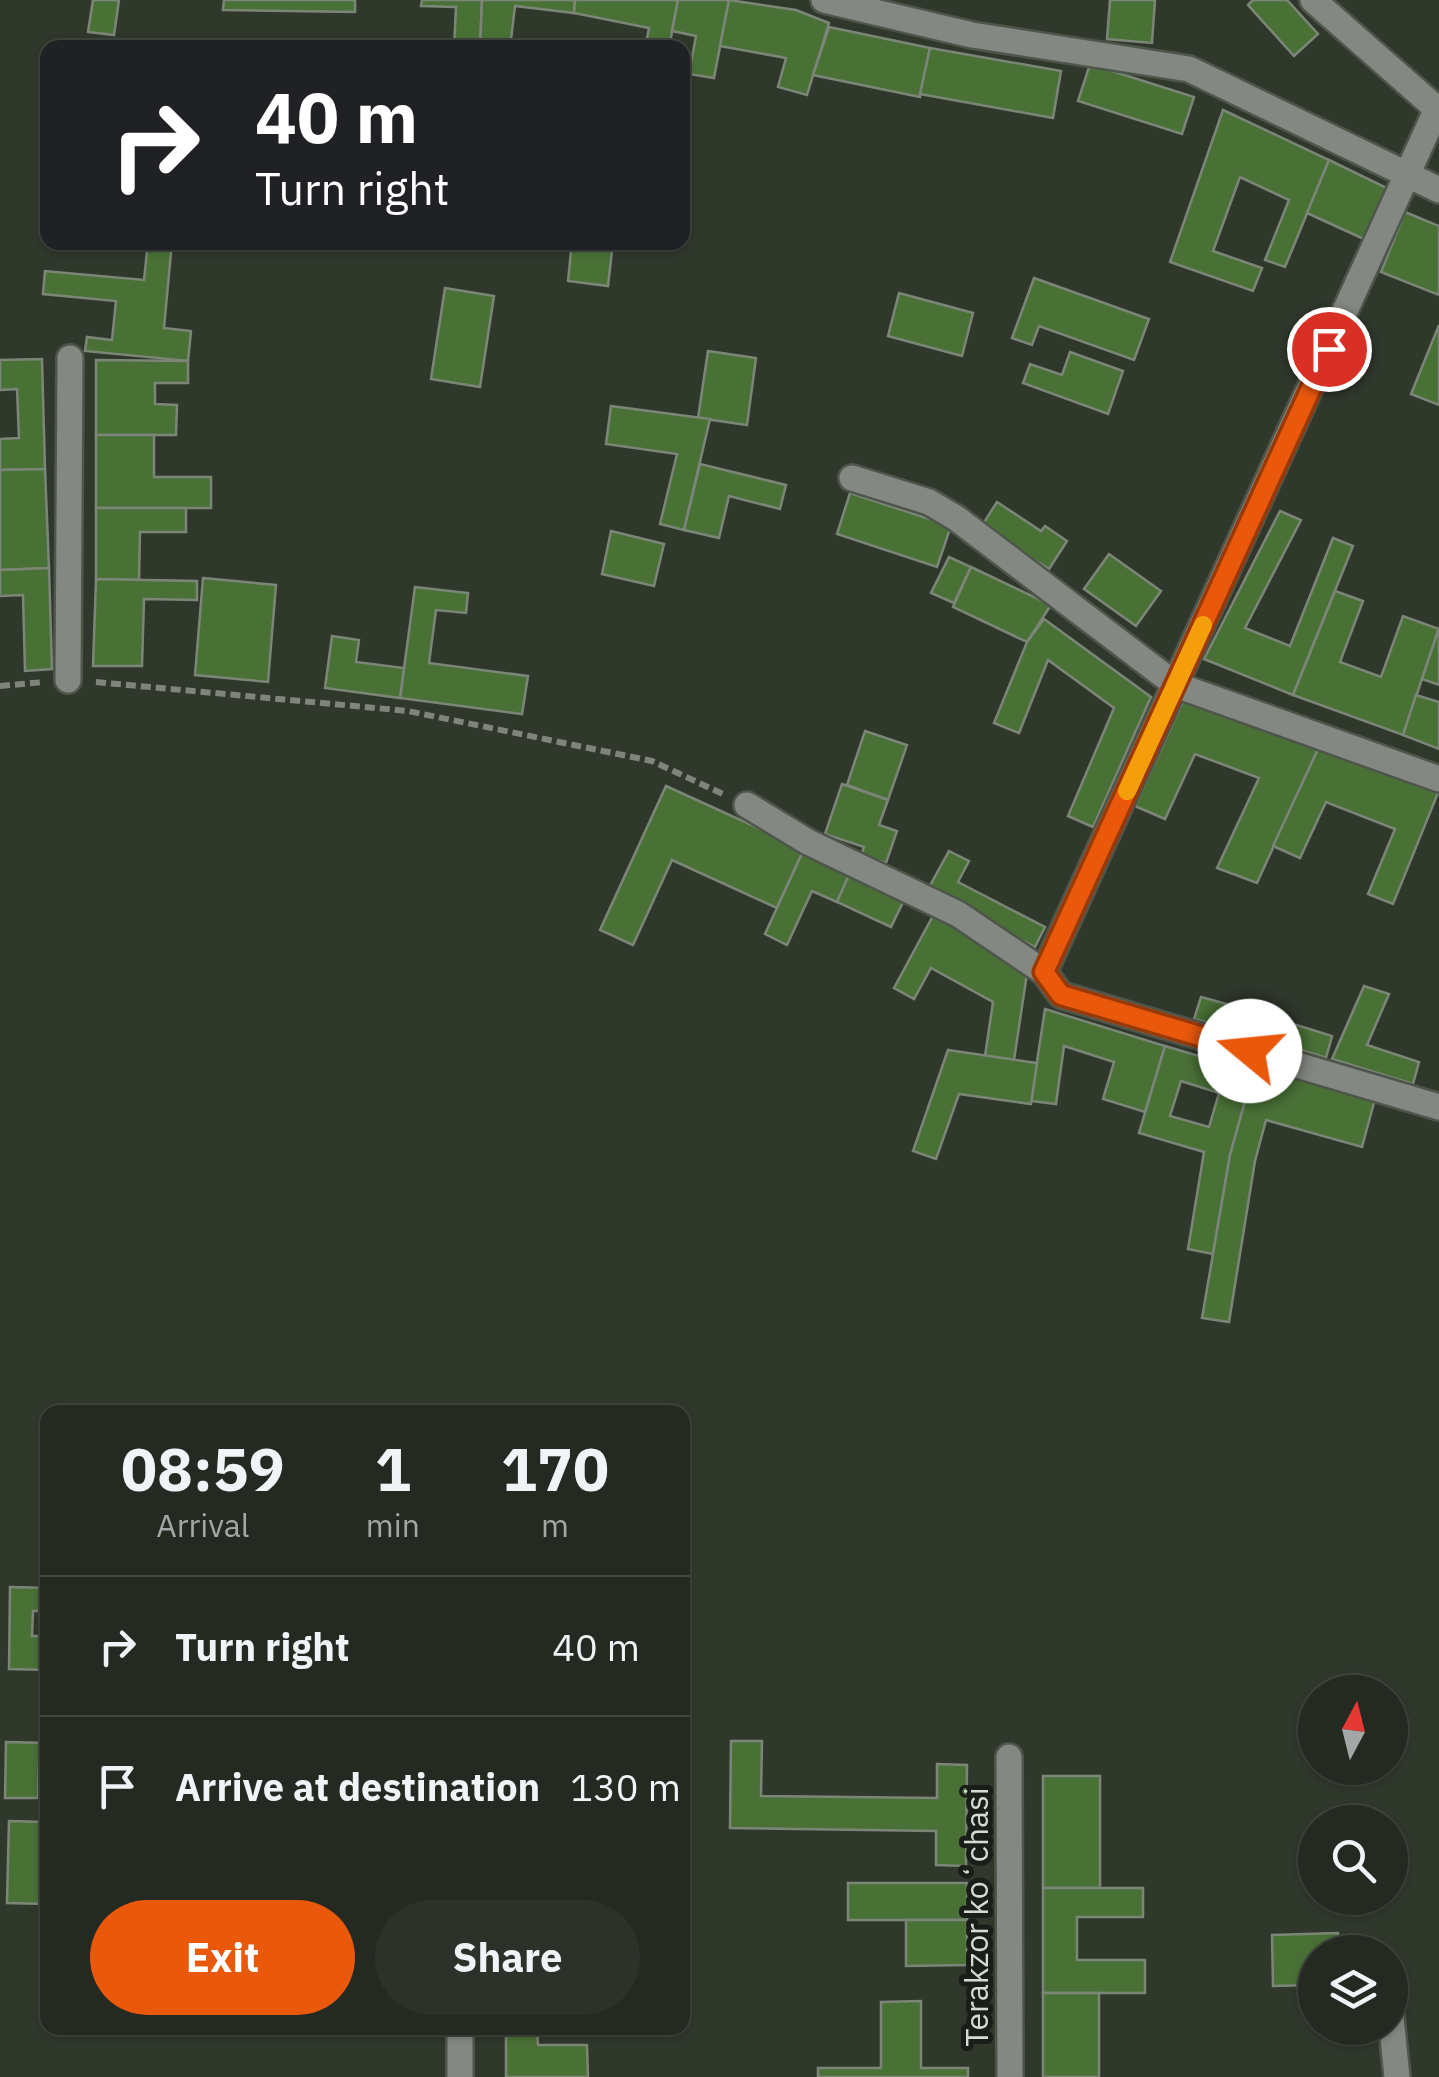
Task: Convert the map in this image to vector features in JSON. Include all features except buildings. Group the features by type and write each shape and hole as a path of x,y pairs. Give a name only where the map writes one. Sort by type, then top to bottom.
{"street":[{"path":"824,0 972,34 1190,69 1439,190"},
{"path":"1044,972 1438,110 1313,0"},
{"path":"68,680 70,358"},
{"path":"852,478 930,502 956,518 1176,685 1439,779"},
{"path":"747,805 808,842 958,914 1044,972 1061,995 1439,1108"},
{"name":"Terakzor koʻchasi","path":"1009,1756 1010,2077"},
{"path":"460,2035 460,2077"},
{"path":"1394,2045 1397,2077"}],"path":[{"path":"0,686 68,680 408,710 652,761 747,805"}],"slow traffic":[{"path":"1127,791 1203,625"}],"route":[{"path":"1250,1051 1061,995 1044,972 1329,349"}]}
